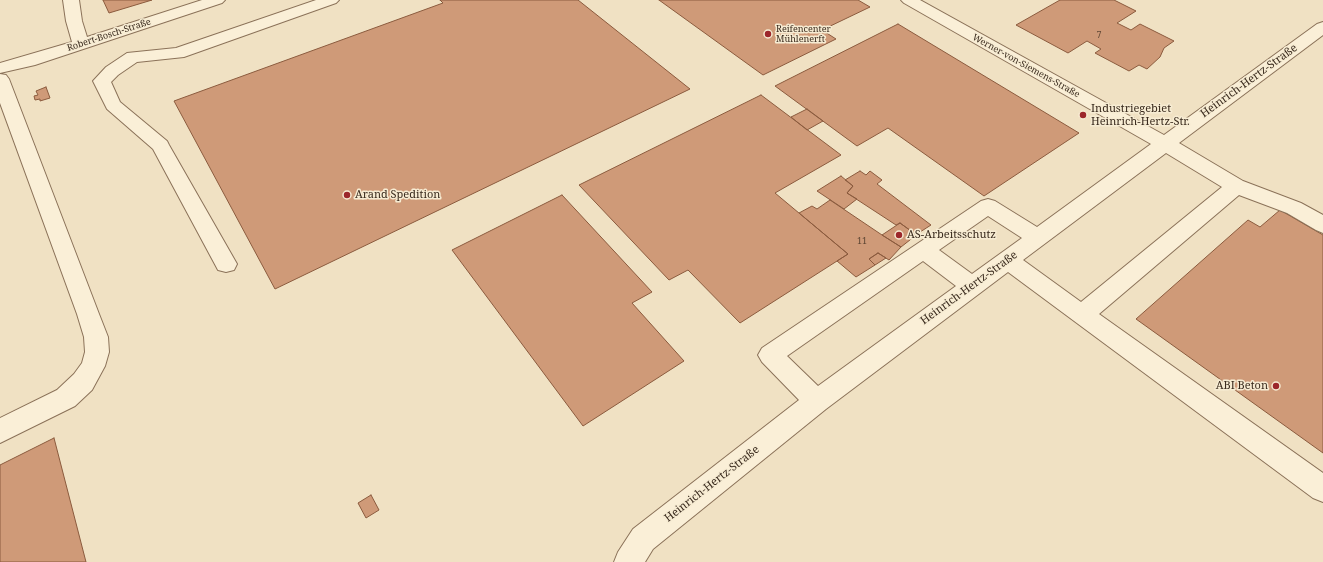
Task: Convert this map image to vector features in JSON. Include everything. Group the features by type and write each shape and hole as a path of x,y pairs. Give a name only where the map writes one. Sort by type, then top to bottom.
{"street":[{"path":"71,0 74,21 81,44"},
{"name":"Robert-Bosch-Straße","path":"0,68 81,44 217,0"},
{"path":"226,264 160,145 113,105 102,81 112,71 133,57 178,53 331,0"},
{"name":"Werner-von-Siemens-Straße","path":"909,0 1164,143 1236,186 1294,208 1323,224"},
{"name":"Heinrich-Hertz-Straße","path":"628,562 642,539 817,401 1164,143 1323,27"},
{"path":"122,31 133,57"},
{"path":"0,79 88,314 96,337 97,352 93,366 84,382 66,398 0,431"},
{"path":"1082,314 1236,186"},
{"path":"817,401 770,355 988,206 1037,238"},
{"path":"924,250 971,286"},
{"path":"1007,260 1323,489"}],"building":[{"path":"103,0 152,0 109,13"},
{"name":"Arand Spedition","path":"440,0 578,0 690,89 275,289 174,101 443,3"},
{"name":"Reifencenter Mühlenerft","path":"659,0 858,0 870,7 822,30 836,39 763,75"},
{"path":"1060,0 1114,0 1136,11 1117,23 1131,30 1140,24 1174,41 1164,48 1160,57 1147,69 1139,65 1129,71 1095,53 1101,49 1087,41 1068,53 1016,25"},
{"path":"898,24 1079,133 984,196 888,128 857,146 775,86"},
{"path":"46,87 50,98 40,101 40,99 35,100 34,96 38,95 36,91"},
{"path":"761,95 841,155 775,193 848,254 740,323 688,270 669,280 579,185"},
{"path":"807,109 823,121 807,130 791,117"},
{"path":"860,171 866,175 870,171 882,180 877,184 931,225 917,234 919,235 918,236 900,223 896,225 847,193 853,186 845,180"},
{"path":"841,176 853,186 847,193 857,199 844,209 817,191"},
{"path":"562,195 652,292 632,303 684,361 583,426 452,250"},
{"path":"830,200 901,247 889,260 878,253 869,259 875,265 856,277 837,261 848,254 799,213 812,206 817,209"},
{"name":"ABI Beton","path":"1280,210 1323,235 1323,453 1136,319 1248,220 1260,227"},
{"path":"900,223 918,236 915,236 901,247 882,235"},
{"path":"878,253 886,258 875,265 869,259"},
{"path":"54,438 86,562 0,562 0,465"},
{"path":"371,495 379,510 366,518 358,503"}],"place":[{"name":"Reifencenter Mühlenerft","path":"768,34"},
{"name":"Industriegebiet Heinrich-Hertz-Str.","path":"1083,115"},
{"name":"Arand Spedition","path":"347,195"},
{"name":"AS-Arbeitsschutz","path":"899,235"},
{"name":"ABI Beton","path":"1276,386"}]}
